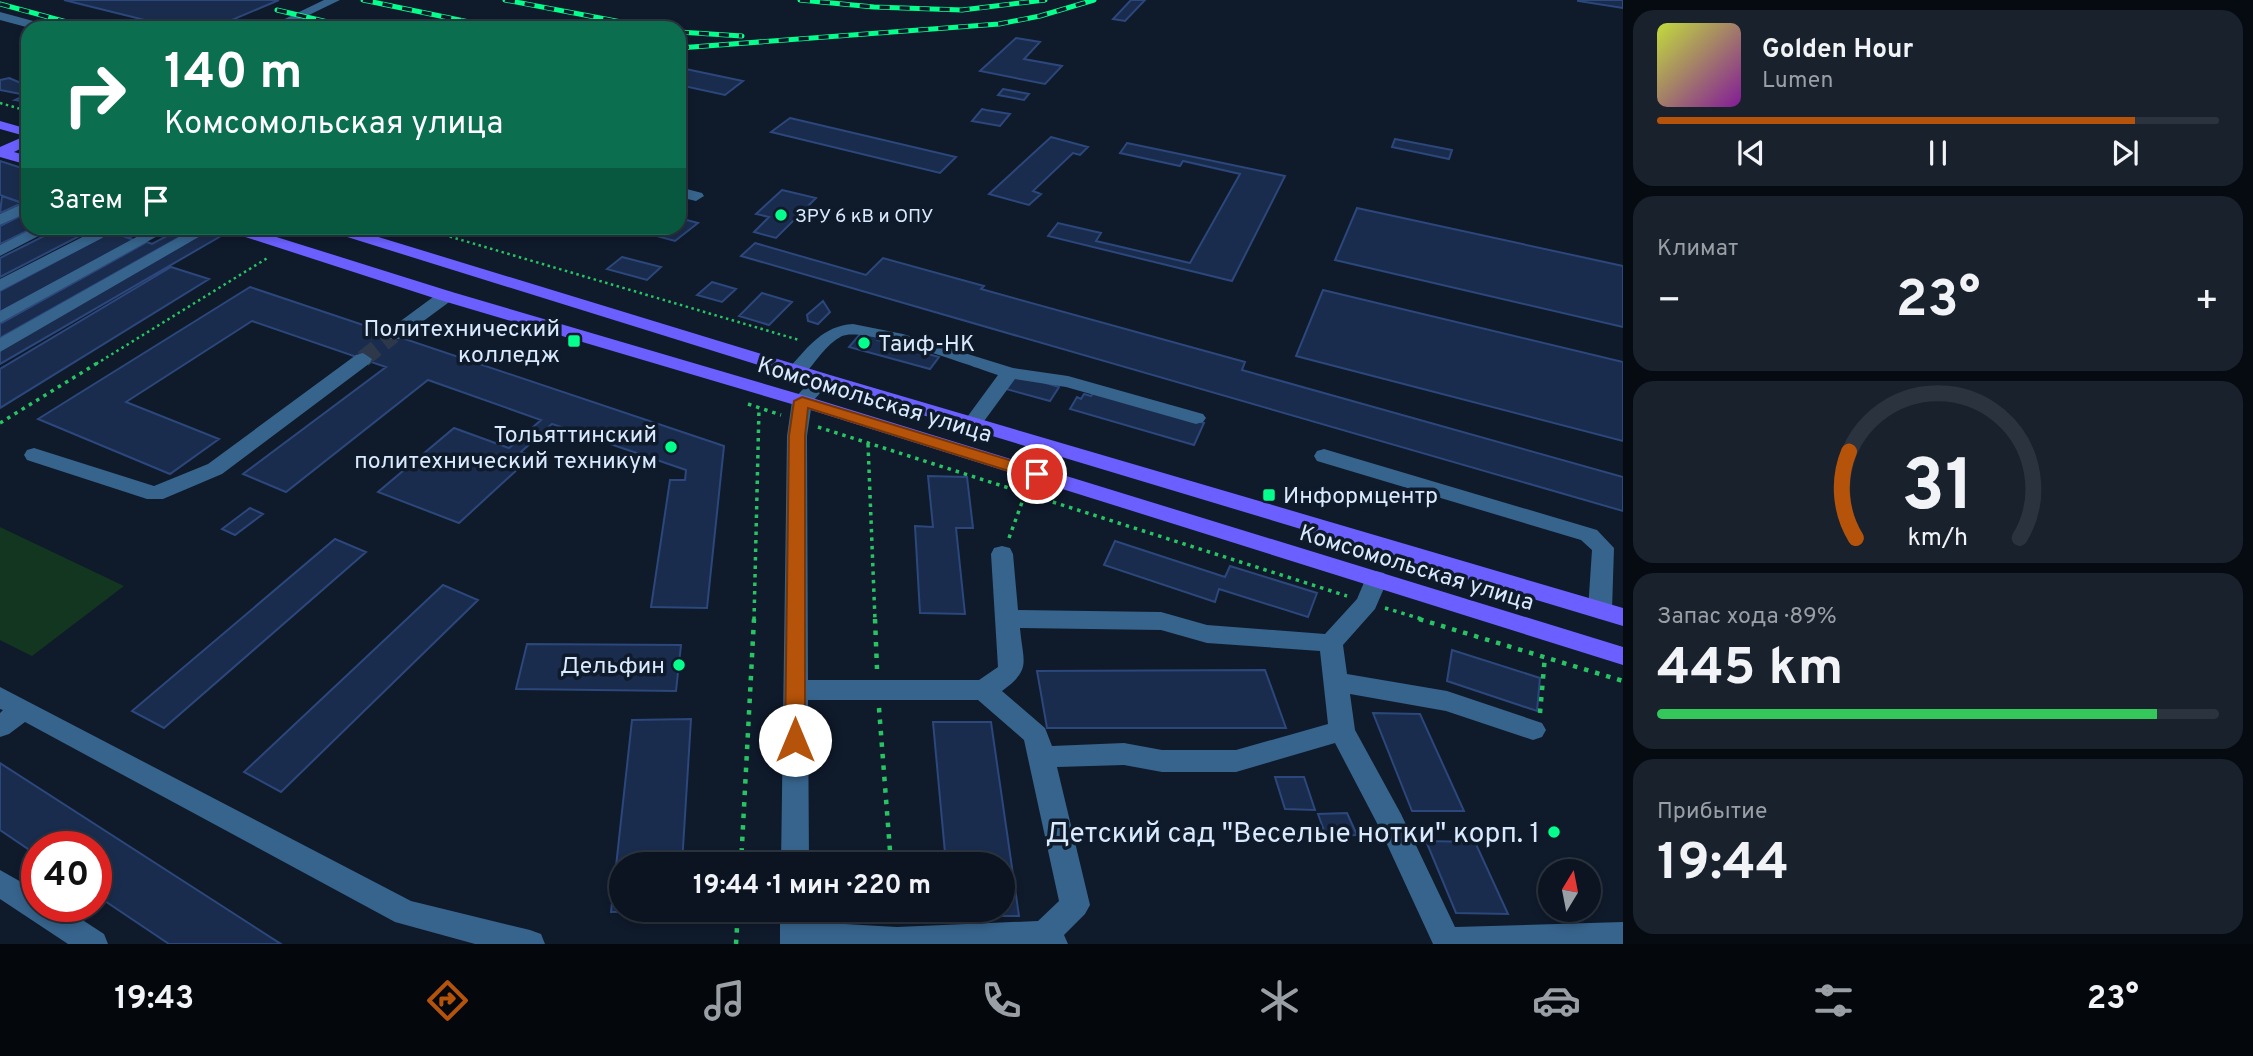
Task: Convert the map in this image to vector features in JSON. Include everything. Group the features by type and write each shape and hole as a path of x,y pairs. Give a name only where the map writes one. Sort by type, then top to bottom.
{"main road":[{"path":"0,125 21,131"},
{"path":"0,152 21,143"},
{"path":"0,152 21,159"},
{"name":"Комсомольская улица","path":"255,235 800,411 1372,591 1623,656"},
{"name":"Комсомольская улица","path":"357,235 972,424 1623,617"},
{"path":"1372,591 1388,546"}],"street":[{"path":"288,21 334,0"},
{"path":"0,16 21,22"},
{"path":"686,193 696,196"},
{"path":"0,220 20,210"},
{"path":"0,251 32,235"},
{"path":"0,286 96,235"},
{"path":"0,318 151,235"},
{"path":"0,346 194,235"},
{"path":"393,335 446,296"},
{"path":"797,371 836,332 854,328 1010,373 1068,382 1196,418"},
{"path":"34,455 156,494 215,469 363,359"},
{"path":"972,424 1010,373"},
{"path":"795,852 800,411 823,379"},
{"path":"1324,456 1589,535 1603,548 1601,610"},
{"path":"796,690 984,690 1011,671 1002,554"},
{"path":"1372,591 1331,643 1342,731 1391,822 1448,943 1623,936"},
{"path":"1009,619 1161,621 1207,634 1331,643"},
{"path":"1336,682 1447,701 1533,730"},
{"path":"794,930 897,941 1049,939 1074,905 1036,736 984,690"},
{"path":"0,726 11,703 405,913 469,938 530,944"},
{"path":"1041,757 1124,754 1161,761 1236,761 1342,731"},
{"path":"0,883 93,944"}],"path":[{"path":"0,103 21,109"},
{"path":"445,235 821,347"},
{"path":"0,424 274,254"},
{"path":"742,852 752,688 759,408 800,411 868,444 1025,494 1372,591 1545,656 1623,681"},
{"path":"868,444 877,689 890,852"},
{"path":"1002,554 1025,494"},
{"path":"1533,730 1539,728 1545,656"},
{"path":"736,944 737,922"}],"green space":[{"path":"0,527 124,586 32,656 0,640"}],"building":[{"path":"64,0 279,0 230,21 149,21"},
{"path":"1131,0 1145,0 1125,21 1113,19"},
{"path":"1623,0 1623,8 1578,1"},
{"path":"1016,38 1040,42 1024,59 1062,66 1045,84 980,71"},
{"path":"686,69 743,81 725,95 686,87"},
{"path":"9,78 21,83 21,94 0,90 0,80"},
{"path":"1003,89 1029,94 1024,100 998,95"},
{"path":"982,109 1010,114 1000,126 972,121"},
{"path":"790,118 956,157 940,173 771,132"},
{"path":"1051,137 1088,147 1080,155 1073,153 1033,191 1041,194 1029,205 989,194"},
{"path":"1395,139 1452,150 1449,159 1392,147"},
{"path":"1127,143 1285,176 1232,281 1048,236 1058,223 1101,233 1096,241 1190,263 1240,174 1183,161 1180,166 1120,153"},
{"path":"0,161 21,168 21,202 0,195"},
{"name":"ЗРУ 6 кВ и ОПУ","path":"782,190 816,198 776,238 754,232 769,217 756,214"},
{"path":"2,196 21,203 21,203 0,213"},
{"path":"1357,208 1623,266 1623,327 1335,260"},
{"path":"21,216 21,234 0,244 0,226"},
{"path":"686,220 698,223 686,232"},
{"path":"46,235 81,235 0,277 0,258"},
{"path":"105,235 120,235 134,240 0,312 0,291"},
{"path":"169,235 183,235 0,338 0,324 147,242 152,244"},
{"path":"200,235 221,236 0,364 0,350"},
{"path":"653,235 683,235 675,241"},
{"path":"755,243 866,275 883,258 984,286 981,289 1245,362 1242,370 1623,477 1623,511 741,256"},
{"path":"622,257 661,267 647,280 607,269"},
{"path":"171,267 209,279 0,408 0,369"},
{"path":"712,282 736,289 722,302 697,295"},
{"name":"Тольяттинский политехнический техникум","path":"250,287 724,446 707,608 651,607 670,480 685,480 686,470 552,424 521,452 532,456 459,523 378,492 454,428 509,448 541,420 428,380 286,492 243,474 386,367 252,321 126,402 219,439 170,474 38,419"},
{"path":"1323,290 1623,362 1623,441 1296,356"},
{"path":"762,293 792,302 769,325 739,316"},
{"path":"823,301 830,312 818,324 808,321 807,315"},
{"path":"862,332 881,338 878,340 939,357 930,369 849,347"},
{"path":"1026,377 1059,387 1050,401 1006,389 1014,378"},
{"path":"1094,392 1204,423 1194,445 1070,409 1077,397 1081,399 1084,394 1091,396"},
{"path":"928,476 967,477 973,528 956,528 965,614 920,613 915,526 933,527"},
{"path":"250,508 263,514 235,535 222,529"},
{"path":"335,539 366,552 164,728 132,711"},
{"path":"1115,541 1225,577 1230,566 1317,593 1308,617 1219,589 1215,602 1104,565"},
{"path":"443,585 478,600 281,792 244,772"},
{"path":"527,644 681,645 676,691 516,689"},
{"path":"1452,650 1540,678 1537,711 1447,681"},
{"path":"1265,670 1286,728 1047,728 1037,671"},
{"path":"1373,713 1420,714 1464,811 1412,811"},
{"path":"691,719 683,852 618,852 632,720"},
{"path":"933,722 991,722 1010,852 945,852"},
{"path":"0,763 106,831 21,831 21,844 0,830"},
{"path":"1275,777 1304,777 1315,810 1285,809"},
{"path":"1347,813 1357,835 1326,836 1318,814"},
{"path":"112,835 281,944 169,944 112,906"},
{"path":"1426,841 1475,842 1508,914 1456,913"},
{"path":"1015,888 1019,916 1015,916"}],"tunnel":[{"path":"363,359 393,335"}],"railway":[{"path":"363,0 464,21"},
{"path":"505,0 616,21"},
{"path":"800,0 874,7 962,10 1045,0"},
{"path":"686,47 999,24 1040,16 1094,0"},
{"path":"0,4 63,21"},
{"path":"277,10 323,21"},
{"path":"686,32 742,36"}],"place":[{"name":"ЗРУ 6 кВ и ОПУ","path":"781,215"},
{"name":"Политехнический колледж","path":"574,341"},
{"name":"Таиф-НК","path":"864,343"},
{"name":"Тольяттинский политехнический техникум","path":"671,447"},
{"name":"Информцентр","path":"1269,495"},
{"name":"Дельфин","path":"679,665"},
{"name":"Детский сад \"Веселые нотки\" корп. 1","path":"1554,832"}],"route":[{"path":"795,740 797,436 802,401 1037,474"}]}
